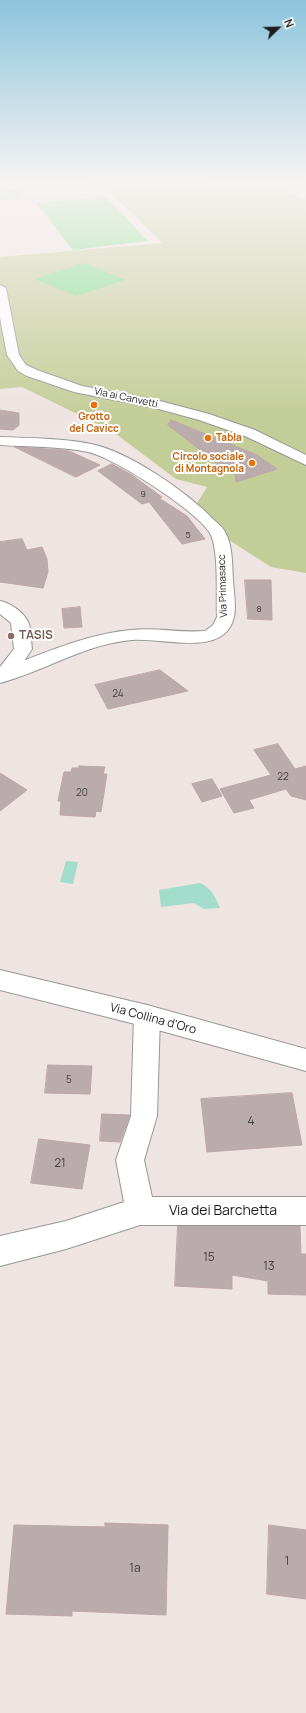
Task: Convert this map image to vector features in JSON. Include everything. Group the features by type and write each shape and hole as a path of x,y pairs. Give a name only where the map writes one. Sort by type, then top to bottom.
{"street":[{"name":"Via ai Canvetti","path":"0,288 13,355 22,368 32,373 79,389 156,404 204,417 250,433 306,461"},
{"name":"Via Primasacc","path":"0,441 72,445 91,448 106,453 145,474 194,508 218,533 223,554 226,617 224,626 218,632 208,636 132,635 107,639 85,645 0,676"},
{"path":"0,606 15,616 20,623 23,649 10,668 0,676"},
{"name":"Via Collina d'Oro","path":"0,980 146,1016 306,1060"},
{"path":"140,1210 130,1160 144,1116 146,1016"},
{"name":"Via dei Barchetta","path":"0,1251 66,1235 140,1210 306,1211"}],"shaded area":[{"path":"0,260 306,260 306,573 271,567 218,533 194,508 207,487 176,479 112,431 22,387 0,389"},
{"path":"66,861 78,862 73,884 60,882"},
{"path":"200,883 213,893 220,908 204,909 194,903 161,907 159,890"}],"green space":[{"path":"84,263 125,280 76,296 35,279"}],"building":[{"path":"0,410 19,413 19,425 13,430 0,429"},
{"path":"171,420 257,455 277,469 236,482 235,473 230,473 168,425"},
{"path":"15,447 69,451 100,465 76,477"},
{"path":"112,464 132,475 162,497 159,498 187,516 205,539 182,544 149,502 142,504 98,471"},
{"path":"22,539 27,550 42,547 47,559 48,572 43,588 0,582 0,542"},
{"path":"245,580 271,580 272,620 248,619"},
{"path":"80,607 82,627 64,628 62,609"},
{"path":"160,670 188,691 108,709 95,685"},
{"path":"278,744 295,769 306,766 306,800 291,796 286,789 249,800 254,808 234,813 220,789 271,775 254,750"},
{"path":"79,766 105,767 103,774 107,774 101,812 96,811 95,817 60,815 61,801 58,801 64,772 71,772 72,768 79,768"},
{"path":"0,773 27,790 0,811"},
{"path":"212,779 222,796 202,802 192,784"},
{"path":"48,1065 92,1066 90,1094 45,1093"},
{"path":"292,1093 302,1145 207,1152 201,1099"},
{"path":"102,1114 130,1115 120,1142 100,1141"},
{"path":"39,1139 90,1145 82,1189 31,1183"},
{"path":"178,1226 300,1226 301,1254 306,1254 306,1295 268,1294 268,1281 232,1275 232,1289 175,1286"},
{"path":"105,1523 168,1525 166,1615 72,1611 72,1616 6,1614 14,1525 105,1527"},
{"path":"269,1525 306,1530 306,1599 267,1594"}],"place":[{"name":"Grotto del Cavicc","path":"94,405"},
{"name":"Tabla","path":"208,438"},
{"name":"Circolo sociale di Montagnola","path":"252,463"},
{"name":"TASIS","path":"11,636"}]}
